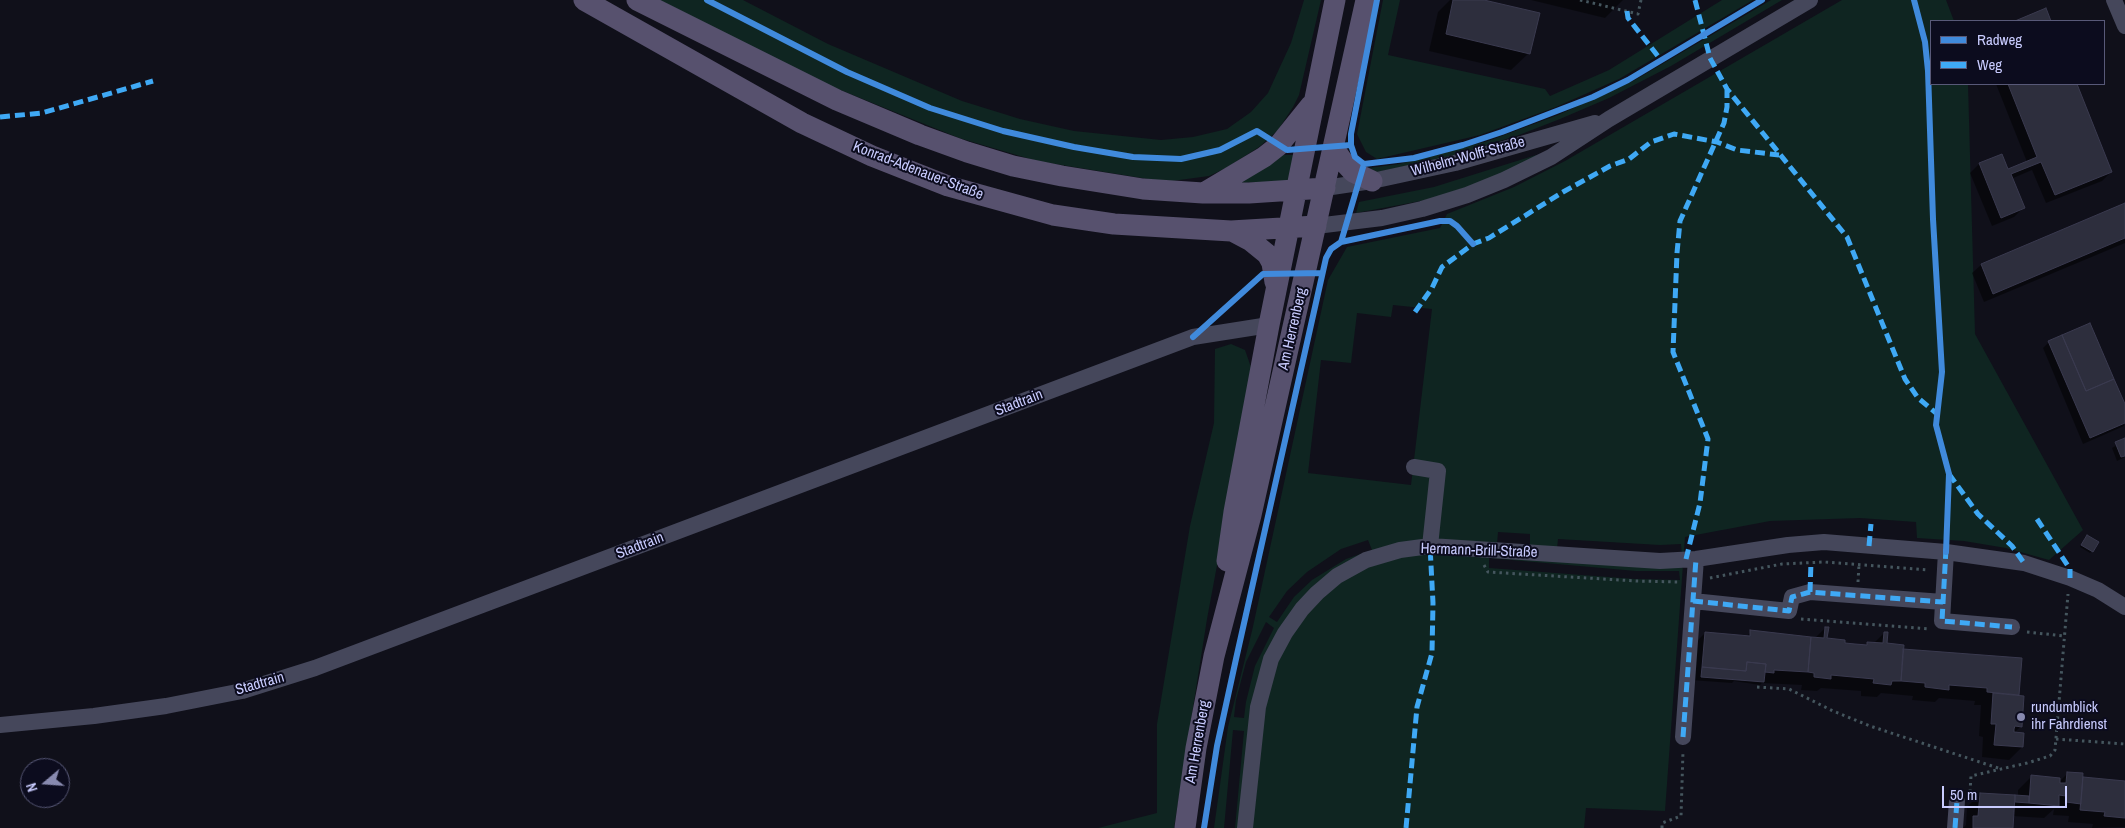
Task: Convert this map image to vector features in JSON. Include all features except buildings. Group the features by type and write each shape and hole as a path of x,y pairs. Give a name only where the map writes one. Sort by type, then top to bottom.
{"main road":[{"name":"Konrad-Adenauer-Straße","path":"584,0 802,123 872,156 948,186 1053,215 1139,227 1231,231 1316,226"},
{"path":"637,0 837,100 920,135 1013,166 1143,189 1203,193 1325,188"},
{"path":"1203,193 1264,158 1296,125 1314,101 1335,0"},
{"name":"Am Herrenberg","path":"1214,656 1251,515 1366,0"},
{"name":"Am Herrenberg","path":"1185,828 1196,748 1214,656 1234,512 1314,101"},
{"path":"1334,147 1353,172 1372,181"},
{"path":"1231,231 1251,241 1267,254 1275,274 1276,292"}],"street":[{"name":"Wilhelm-Wolff-Straße","path":"1316,226 1382,218 1422,210 1504,180 1551,157 1609,119 1810,0"},
{"path":"2114,0 2125,26"},
{"name":"Wilhelm-Wolff-Straße","path":"1325,188 1372,181 1455,163 1609,119"},
{"name":"Stadtrain","path":"0,725 94,716 166,706 242,691 297,674 1193,338 1269,325"},
{"path":"1414,468 1438,471 1430,546"},
{"name":"Hermann-Brill-Straße","path":"1245,828 1258,707 1272,659 1285,633 1312,598 1337,576 1366,560 1400,550 1430,546 1660,561 1696,559 1788,545 1824,542 1946,552 2024,563 2070,578 2098,590 2125,608"},
{"path":"1946,552 1942,621 2012,627"},
{"path":"1683,737 1696,559"},
{"path":"1693,601 1789,612 1792,597 1810,592 1943,602"},
{"path":"1955,828 1957,801"}],"path":[{"path":"1580,0 1638,14 1641,0"},
{"path":"1475,549 1488,572 1636,581 1694,581 1782,564 1824,562 1945,571"},
{"path":"1957,801 1969,802 1972,776 2002,770 2050,756 2055,750 2070,578"},
{"path":"1789,612 1795,619 1941,630 1942,621"},
{"path":"2012,627 2014,630 2064,636"},
{"path":"1757,687 1790,689 1833,711 1870,726 2002,770"},
{"path":"1662,828 1662,823 1681,816 1683,737"},
{"path":"2056,739 2125,744"}],"green space":[{"path":"659,0 743,0 828,44 962,101 1020,119 1074,131 1161,140 1193,137 1227,129 1251,112 1268,93 1291,43 1304,0 1321,0 1299,95 1278,130 1259,147 1226,168 1209,176 1172,181 1154,180 1037,161 959,138 833,87"},
{"path":"1383,0 1400,0 1388,55 1545,89 1550,96 1609,70 1722,0 1753,0 1619,79 1556,107 1480,135 1377,159 1366,152 1357,134"},
{"path":"1771,0 1782,0 1671,66 1609,98 1560,119 1519,135 1449,157 1377,172 1369,168 1399,164 1488,141 1558,115 1635,80"},
{"path":"1842,0 1946,0 1954,20 1930,20 1930,85 1968,85 1975,334 2083,530 2049,560 2006,548 1964,541 1917,538 1916,522 1860,518 1770,521 1685,537 1665,811 1586,808 1584,828 1235,828 1244,731 1233,730 1224,828 1214,828 1228,727 1252,631 1328,280 1347,247 1440,228 1447,214 1514,187 1565,161","holes":["1393,305 1432,309 1411,485 1308,473 1321,360 1351,363 1357,313 1391,317","1498,532 1530,534 1530,547 1497,544","1558,539 1660,545 1681,544 1682,556 1557,549","1368,540 1372,550 1346,559 1312,580 1294,597 1277,622 1269,617 1287,591 1307,572 1341,549","1489,558 1636,571 1679,571 1680,580 1635,579 1489,568","1266,622 1274,628 1255,666 1244,718 1234,717 1236,700 1246,662"]},
{"path":"1276,155 1296,155 1290,181 1236,183"},
{"path":"1536,155 1539,157 1477,184 1426,200 1356,213 1359,202 1434,187"},
{"path":"1231,344 1245,350 1253,373 1207,619 1174,828 1098,828 1157,813 1157,724 1190,526 1214,423 1215,349"}],"marked path":[{"path":"1695,0 1710,58 1727,89 1847,237 1905,379 1918,398 1936,413"},
{"path":"1627,11 1628,18 1661,60"},
{"path":"0,117 42,113 153,81"},
{"path":"1686,559 1700,503 1708,439 1673,352 1677,253 1680,221 1724,123 1727,107 1727,89"},
{"path":"1415,312 1432,288 1442,267 1473,244 1489,238 1563,192 1610,166 1629,159 1651,142 1674,134 1717,142 1737,150 1779,155"},
{"path":"1949,474 1978,514 2012,546 2024,563"},
{"path":"2037,519 2070,569 2070,578"},
{"path":"1869,546 1871,524"},
{"path":"1406,828 1417,707 1432,653 1433,603 1430,546"},
{"path":"1946,549 1942,621 2012,627"},
{"path":"1683,737 1696,559"},
{"path":"1810,592 1811,562"},
{"path":"1693,601 1789,611 1792,597 1810,592 1943,602"},
{"path":"1955,828 1957,801"}],"cycle path":[{"path":"707,0 847,72 930,108 1003,131 1074,147 1133,157 1181,159 1220,150 1257,131 1287,150 1351,145"},
{"path":"1377,0 1351,134 1351,145 1355,157 1364,164 1414,158 1463,145 1593,97 1628,80 1762,0"},
{"path":"1914,0 1925,42 1928,71 1933,219 1942,372 1936,425 1949,474 1946,552"},
{"path":"1341,242 1364,164"},
{"path":"1204,828 1217,746 1326,258 1331,249 1341,242 1440,221 1450,221 1473,244"},
{"path":"1193,337 1263,274 1322,273"}],"place":[{"name":"rundumblick ihr Fahrdienst","path":"2021,717"}]}
